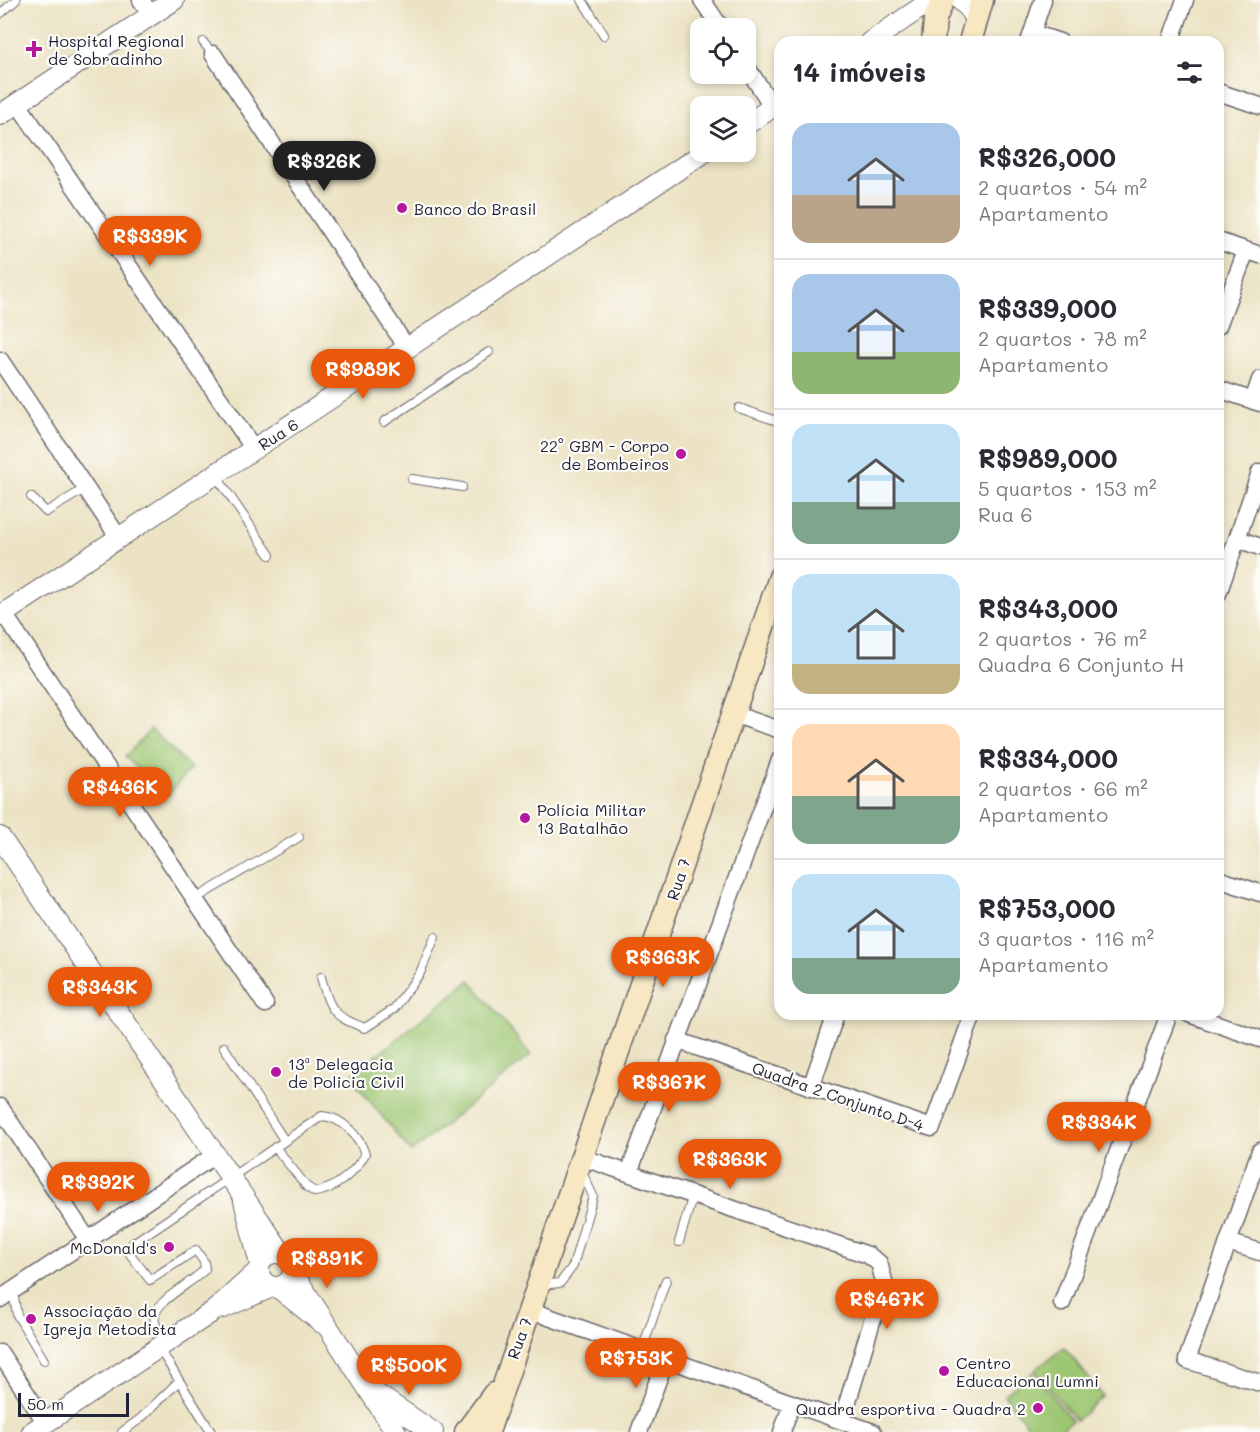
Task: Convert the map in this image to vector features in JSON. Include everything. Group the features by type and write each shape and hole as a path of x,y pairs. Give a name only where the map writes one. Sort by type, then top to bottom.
{"main road":[{"path":"934,36 935,19 943,0"},
{"path":"971,36 982,0"},
{"name":"Rua 7","path":"488,1432 502,1384 626,1032 774,594"},
{"name":"Rua 7","path":"466,1432 502,1384"}],"street":[{"path":"0,115 146,8 174,0"},
{"path":"702,0 714,18"},
{"path":"879,36 932,0"},
{"path":"960,0 969,8 971,36"},
{"path":"1031,36 1043,0"},
{"path":"1172,36 1185,0"},
{"path":"208,48 407,348"},
{"path":"756,79 774,102"},
{"path":"1224,94 1260,106"},
{"path":"18,104 254,449"},
{"path":"756,118 774,106"},
{"name":"Rua 6","path":"2,615 690,162"},
{"path":"1224,243 1253,253 1224,313"},
{"path":"0,360 119,538"},
{"path":"1224,391 1257,402 1260,380"},
{"path":"1224,578 1260,472"},
{"path":"1238,539 1260,547"},
{"path":"2,615 265,1004"},
{"path":"733,714 774,728"},
{"path":"629,1173 774,776"},
{"path":"0,837 243,1199 264,1224 283,1255 291,1262 293,1273 396,1432"},
{"path":"1224,881 1259,890"},
{"path":"811,1087 834,1020"},
{"name":"Quadra 2 Conjunto D-4","path":"676,1040 932,1128 971,1020"},
{"path":"1062,1303 1167,1020"},
{"path":"1206,1020 1260,1039"},
{"path":"0,1107 88,1240"},
{"path":"1260,1151 1187,1360 1260,1383"},
{"path":"7,1295 215,1155"},
{"path":"580,1162 629,1173 868,1255 879,1263 884,1281 842,1421"},
{"path":"243,1199 262,1281 274,1287 327,1326"},
{"path":"1228,1242 1260,1252"},
{"path":"0,1353 39,1427 215,1310 272,1254 283,1255"},
{"path":"215,1310 287,1283 293,1273"},
{"path":"529,1310 873,1432"},
{"path":"639,1432 666,1358"},
{"path":"367,1387 390,1405 433,1432"},
{"path":"782,1432 792,1403"}],"lane":[{"path":"0,14 16,0"},
{"path":"582,0 604,35"},
{"path":"384,422 489,352"},
{"path":"739,408 774,420"},
{"path":"215,474 270,555"},
{"path":"412,479 462,487"},
{"path":"31,497 46,512 86,488"},
{"path":"195,899 299,837"},
{"path":"321,977 328,1002 341,1019 364,1028 394,1009 420,972 435,937"},
{"path":"224,1047 284,1140"},
{"path":"211,1432 179,1381 154,1320 156,1312 168,1298 200,1276 205,1269 204,1262 196,1250 150,1280 130,1254 130,1247 315,1118 330,1116 354,1134 365,1154 354,1169 340,1181 328,1189 315,1192 307,1187 275,1147"},
{"path":"679,1242 693,1195"},
{"path":"642,1350 666,1280"},
{"path":"7,1295 21,1324 44,1360"},
{"path":"123,1432 140,1419 179,1381"}],"green space":[{"path":"151,729 191,768 168,795 125,757"},
{"path":"470,980 531,1055 411,1152 350,1077"},
{"name":"Quadra esportiva - Quadra 2","path":"1064,1347 1103,1396 1076,1421 1035,1370"},
{"name":"Quadra esportiva - Quadra 2","path":"1033,1372 1072,1421 1058,1432 1033,1432 1004,1395"}],"place":[{"name":"Hospital Regional de Sobradinho","path":"34,49"},
{"name":"Banco do Brasil","path":"402,208"},
{"name":"22° GBM - Corpo de Bombeiros","path":"681,454"},
{"name":"Polícia Militar 13 Batalhão","path":"525,818"},
{"name":"13ª Delegacia de Policia Civil","path":"276,1072"},
{"name":"McDonald's","path":"169,1247"},
{"name":"Associação da Igreja Metodista","path":"31,1319"},
{"name":"Centro Educacional Lumni","path":"944,1371"},
{"name":"Quadra esportiva - Quadra 2","path":"1038,1408"}]}
